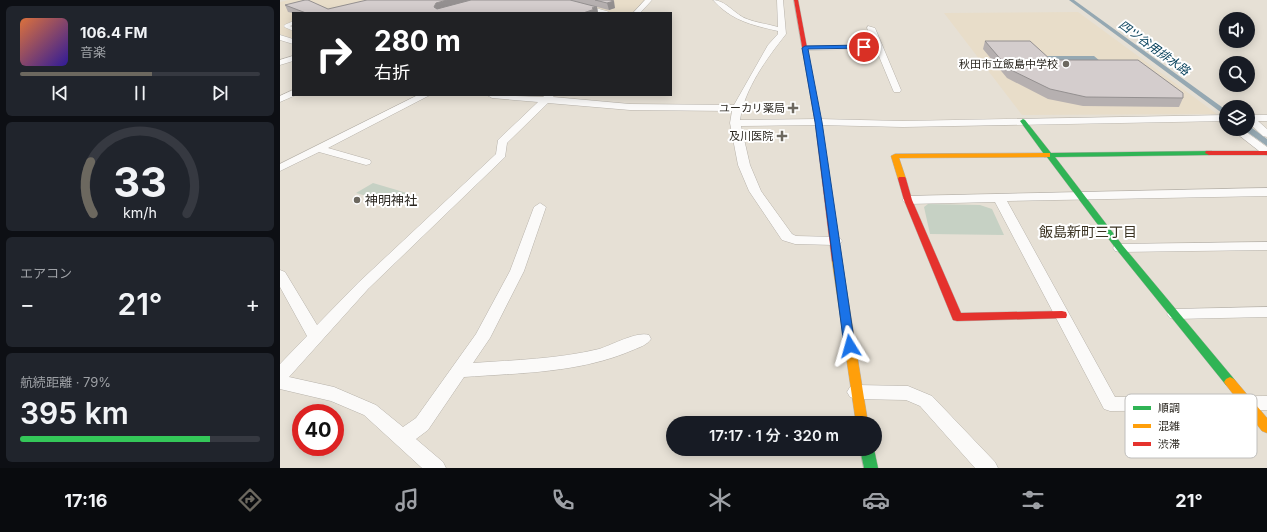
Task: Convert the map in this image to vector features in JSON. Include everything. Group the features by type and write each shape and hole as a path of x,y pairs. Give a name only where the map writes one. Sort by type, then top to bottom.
{"street":[{"path":"637,12 649,0"},
{"path":"716,0 734,15 745,21 782,30"},
{"path":"780,0 782,34 772,45 737,108 735,123 744,165 755,191 787,236 795,240 835,241"},
{"path":"796,0 818,122 861,416"},
{"path":"871,28 897,90"},
{"path":"280,37 291,41"},
{"path":"280,42 291,41"},
{"path":"805,48 879,47"},
{"path":"280,63 292,58"},
{"path":"280,99 292,93"},
{"path":"280,168 424,96"},
{"path":"510,96 547,98 630,107 737,108"},
{"path":"280,375 363,286 500,155 502,142 547,98"},
{"path":"1255,118 1267,118"},
{"path":"735,123 818,122 903,124 1219,119"},
{"path":"1023,121 1120,248 1241,394"},
{"path":"1255,123 1266,132"},
{"path":"1245,136 1267,153"},
{"path":"319,149 366,162"},
{"path":"1062,314 957,317 908,200 895,156 1267,153"},
{"path":"908,200 1267,192"},
{"path":"999,198 1110,404 1125,404"},
{"path":"403,438 422,424 482,338 517,271 540,208"},
{"path":"1120,248 1267,246"},
{"path":"280,275 305,316 315,337"},
{"path":"1175,314 1267,312"},
{"path":"459,372 580,361 630,345 643,339"},
{"path":"280,382 334,394 370,410 436,468"},
{"path":"856,392 908,393 926,401 988,468"},
{"path":"1257,404 1267,403"},
{"path":"1257,414 1267,426"},
{"path":"868,456 871,468"}],"lane":[{"path":"586,7 604,12"},
{"path":"292,23 286,26 292,29"}],"shaded area":[{"path":"289,0 645,0 633,12 292,12 292,39 280,34 280,2"},
{"name":"秋田市立飯島中学校","path":"1078,12 1217,114 1022,115 944,13"}],"green space":[{"path":"373,183 407,193 391,203 356,193"},
{"path":"928,204 980,205 992,209 1004,235 930,234 924,207"}],"water":[{"name":"四ツ谷用排水路","path":"1069,0 1074,0 1219,105 1219,111"},
{"path":"1094,56 1106,66 1060,66 1039,57"},
{"path":"1255,130 1267,139 1267,146 1253,136 1255,136"}],"building":[{"path":"308,0 328,9 367,0 447,0 436,3 434,7 437,9 471,0 570,0 597,7 586,12 303,12 285,5"},
{"path":"595,0 610,0 614,1 607,3"},
{"path":"985,41 1030,41 1051,60 1138,60 1183,93 1183,98 1086,97 1050,89 1009,69"}],"traffic: fast":[{"path":"1023,121 1120,248 1230,382"},
{"path":"1047,155 1209,153"},
{"path":"868,456 871,468"}],"traffic: slow":[{"path":"902,179 895,156 1047,155"},
{"path":"837,261 861,416"},
{"path":"1230,382 1240,394"},
{"path":"1257,415 1267,427"}],"traffic: jam":[{"path":"796,0 818,122 837,261"},
{"path":"1209,153 1267,153"},
{"path":"902,179 908,200 957,317 1062,315"}],"place":[{"name":"秋田市立飯島中学校","path":"1066,64"},
{"name":"ユーカリ薬局","path":"793,108"},
{"name":"及川医院","path":"782,136"},
{"name":"神明神社","path":"357,200"}],"district":[{"name":"飯島新町三丁目","path":"1088,232"}],"route":[{"path":"850,346 818,122 805,48 864,47"}]}
